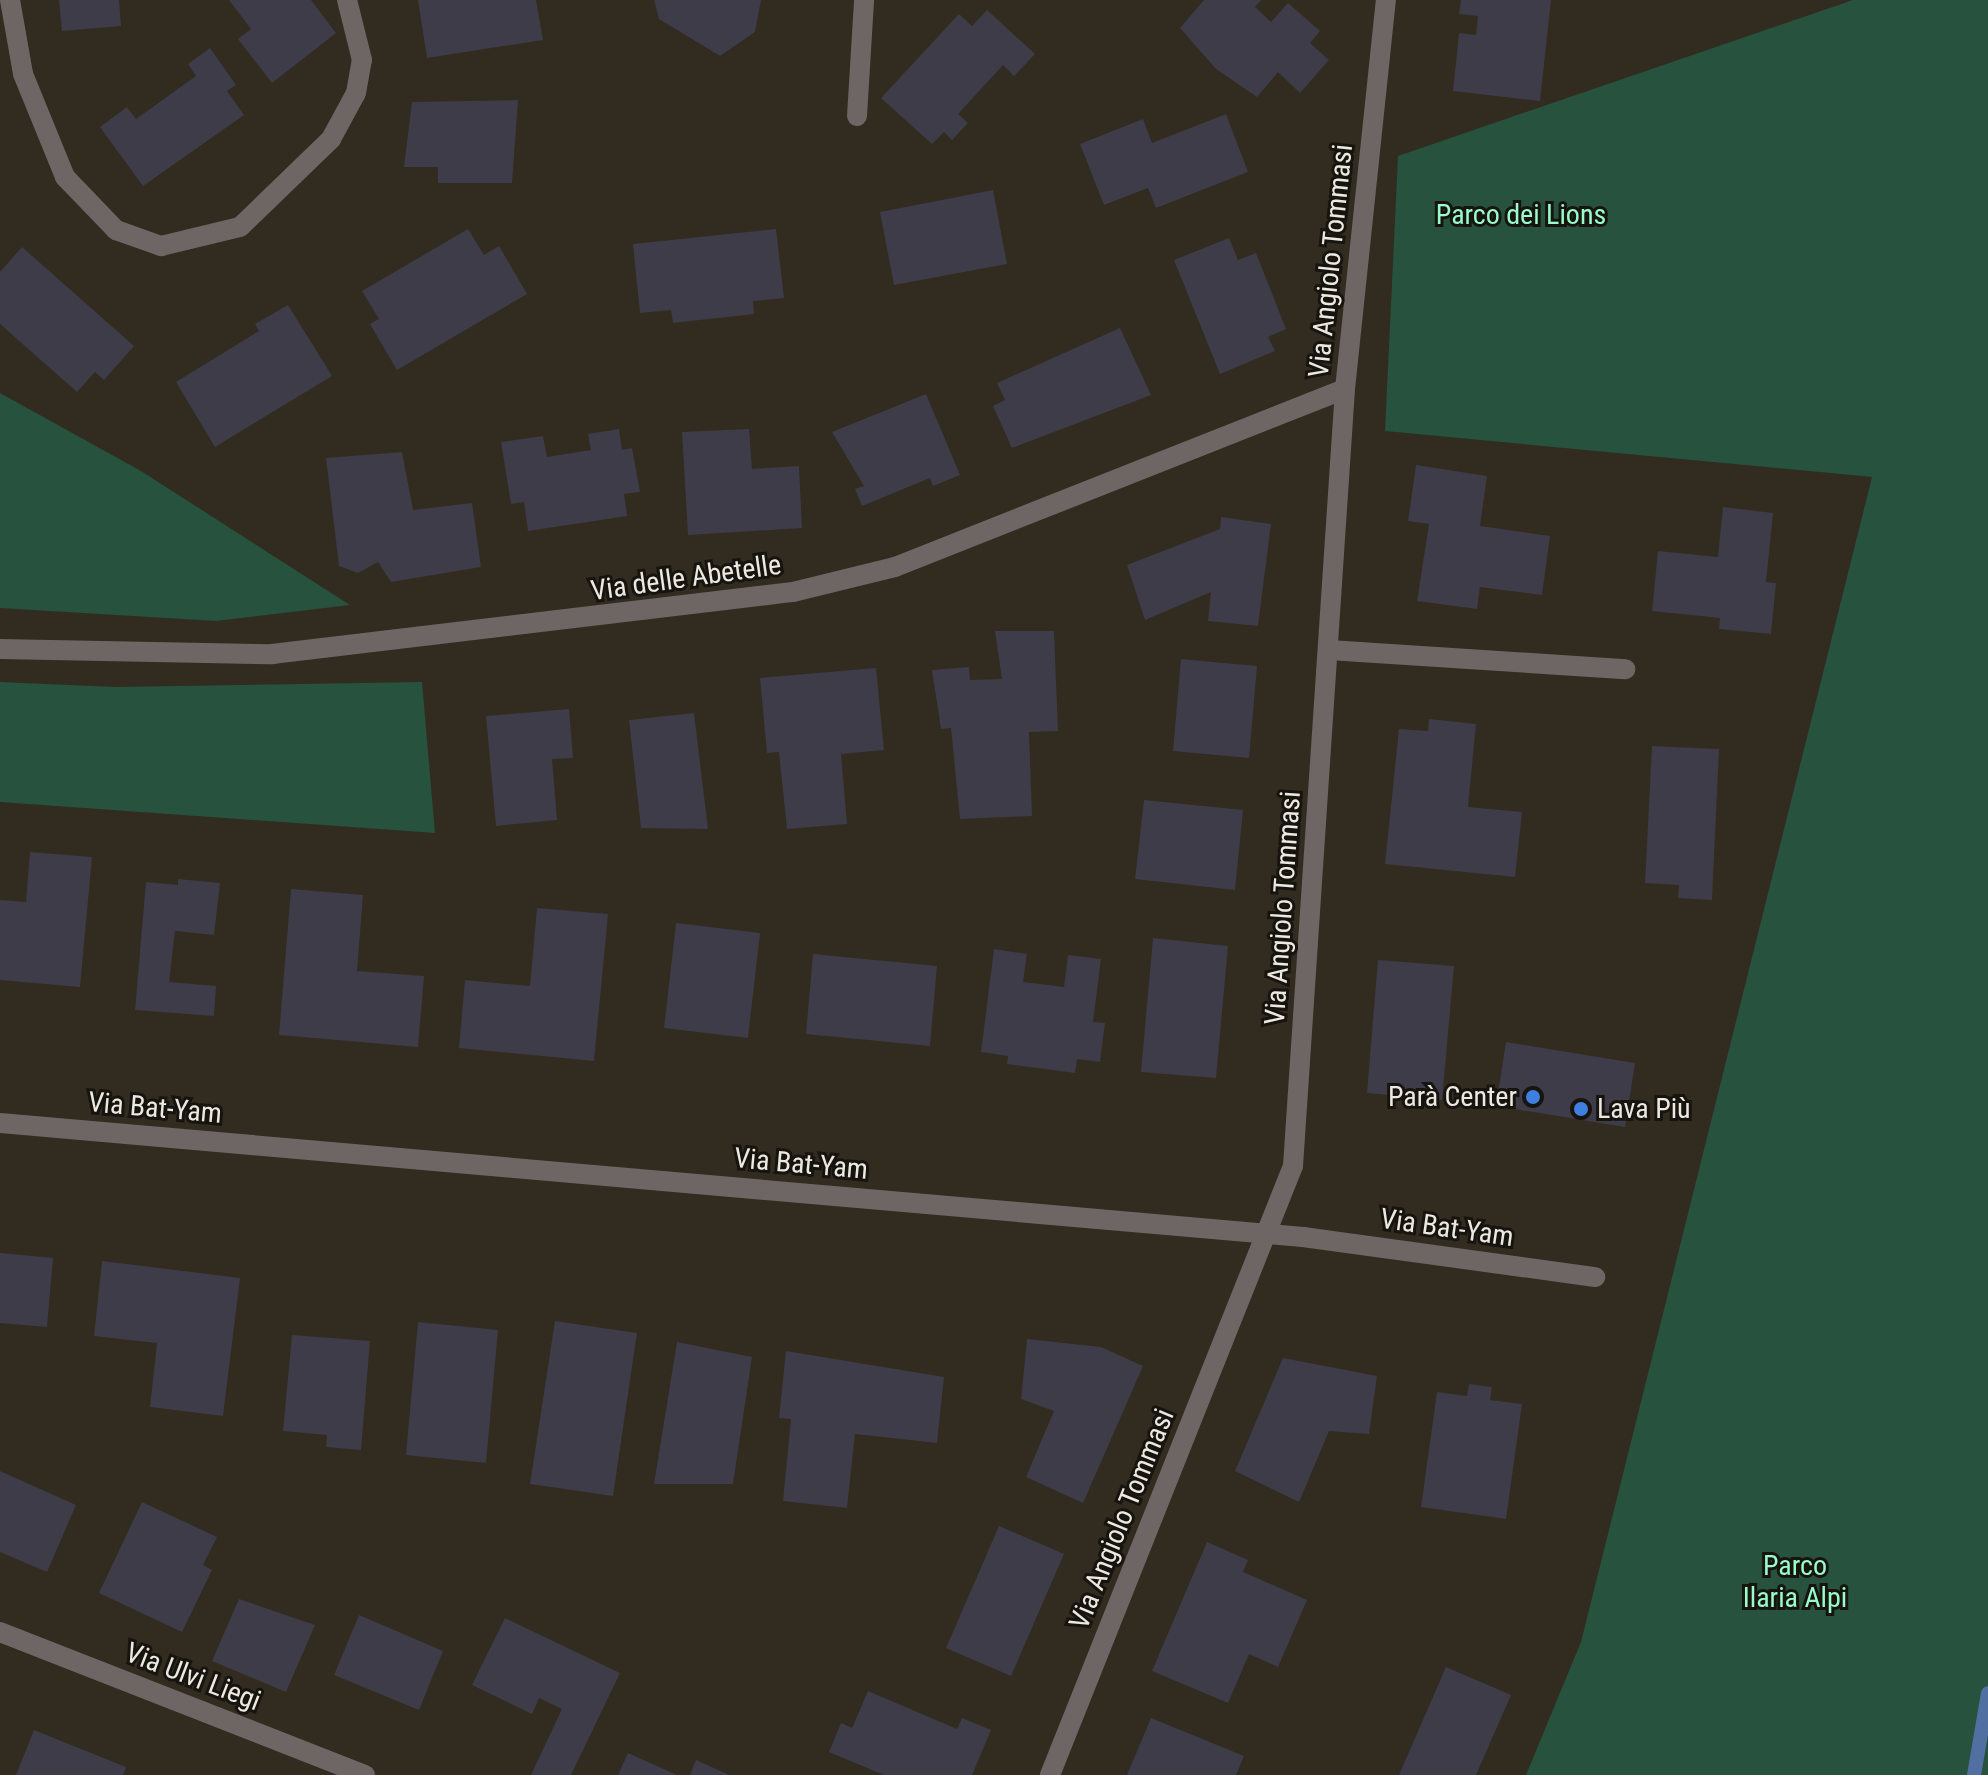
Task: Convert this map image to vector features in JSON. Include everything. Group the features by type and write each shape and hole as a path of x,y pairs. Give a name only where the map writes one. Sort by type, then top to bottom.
{"street":[{"path":"10,0 23,74 65,177 116,230 161,246 240,227 331,139 356,93 362,60 347,0"},
{"path":"857,116 864,0"},
{"name":"Via Angiolo Tommasi","path":"1050,1775 1293,1166 1345,389 1386,0"},
{"name":"Via delle Abetelle","path":"0,649 272,654 793,592 895,567 1345,389"},
{"path":"1329,650 1625,669"},
{"name":"Via Bat-Yam","path":"0,1123 1268,1234 1595,1277"},
{"name":"Via Ulvi Liegi","path":"0,1632 365,1775"}],"green space":[{"name":"Parco Ilaria Alpi","path":"1853,0 1988,0 1988,1775 1526,1775 1581,1642 1872,477 1385,431 1398,156"},
{"path":"0,393 141,471 350,605 216,621 0,608"},
{"path":"0,682 116,687 422,682 435,833 0,802"}],"building":[{"path":"59,0 119,0 121,26 62,31"},
{"path":"229,0 311,0 336,33 272,83 238,39 251,29"},
{"path":"418,0 536,0 543,40 427,58"},
{"path":"654,0 761,0 755,32 720,56 659,19"},
{"path":"1204,0 1261,0 1255,7 1271,22 1288,3 1320,31 1310,43 1329,60 1300,93 1278,72 1257,97 1216,69 1180,28"},
{"path":"1461,0 1551,0 1540,101 1453,91 1459,33 1476,35 1478,16 1459,14"},
{"path":"987,10 1035,54 1014,76 1003,65 958,114 968,123 952,140 944,132 932,144 881,98 959,14 972,26"},
{"path":"210,48 236,85 227,91 244,115 143,186 100,127 127,107 136,119 196,76 188,64"},
{"path":"518,100 512,183 438,183 438,167 404,167 412,102"},
{"path":"1226,114 1248,172 1156,208 1148,188 1104,205 1080,144 1143,119 1152,143"},
{"path":"993,190 1007,264 894,285 880,212"},
{"path":"468,229 484,255 499,246 527,294 397,370 370,324 379,319 362,291"},
{"path":"776,229 784,298 753,301 754,314 673,323 671,310 640,313 633,244"},
{"path":"1229,238 1238,260 1256,253 1286,329 1268,337 1275,351 1220,374 1174,260"},
{"path":"22,247 134,346 104,380 95,372 77,392 0,324 0,272"},
{"path":"288,305 332,376 215,447 176,382 259,331 255,324"},
{"path":"1120,328 1151,395 1012,448 993,406 1005,400 997,383"},
{"path":"926,394 960,475 933,486 930,478 862,506 855,489 864,486 832,432"},
{"path":"619,429 622,450 632,448 640,492 624,494 627,516 528,531 524,502 511,504 501,442 543,436 547,457 591,450 588,434"},
{"path":"749,429 752,469 799,466 802,528 688,535 682,432"},
{"path":"402,452 413,510 472,503 481,567 391,582 378,562 358,573 339,566 326,458"},
{"path":"1416,465 1487,476 1480,526 1550,536 1542,595 1480,587 1477,609 1417,601 1429,524 1408,521"},
{"path":"1723,507 1773,513 1766,582 1776,583 1771,634 1719,629 1720,618 1652,611 1658,551 1718,557"},
{"path":"1221,517 1271,524 1258,626 1208,621 1211,592 1145,620 1127,565 1220,529"},
{"path":"995,631 1054,631 1058,731 1029,732 1032,816 960,819 951,728 941,729 932,670 969,667 970,680 1002,679"},
{"path":"1181,659 1257,666 1249,758 1173,751"},
{"path":"876,668 884,750 841,754 847,824 787,829 779,752 767,753 760,678"},
{"path":"569,709 573,758 552,759 557,820 496,826 486,716"},
{"path":"694,713 708,829 641,828 629,720"},
{"path":"1429,719 1476,724 1468,807 1522,812 1515,877 1385,864 1399,729 1428,731"},
{"path":"1652,746 1719,749 1712,900 1678,898 1679,885 1645,883"},
{"path":"1144,800 1243,810 1235,890 1135,879"},
{"path":"30,852 92,857 80,987 0,980 0,900 26,902"},
{"path":"178,879 220,883 214,935 175,931 169,982 216,986 214,1016 135,1010 146,882 178,885"},
{"path":"291,889 363,895 357,971 424,976 418,1047 279,1035"},
{"path":"537,908 608,914 594,1061 459,1048 465,980 530,986"},
{"path":"676,923 760,933 748,1038 664,1028"},
{"path":"1153,938 1228,946 1216,1078 1141,1072"},
{"path":"994,949 1027,954 1023,982 1064,987 1068,955 1101,959 1093,1022 1105,1023 1100,1062 1077,1059 1075,1073 1007,1064 1008,1056 981,1052"},
{"path":"813,954 937,966 930,1046 806,1034"},
{"path":"1378,960 1454,966 1442,1100 1367,1093"},
{"path":"1506,1042 1635,1063 1625,1127 1496,1106"},
{"path":"0,1253 53,1258 47,1327 0,1323"},
{"path":"102,1261 240,1278 223,1416 150,1407 157,1343 94,1336"},
{"path":"555,1321 637,1333 613,1496 530,1484"},
{"path":"418,1322 498,1330 486,1463 406,1455"},
{"path":"292,1335 370,1341 361,1450 326,1447 327,1435 283,1431"},
{"path":"1027,1339 1101,1347 1143,1366 1083,1503 1026,1477 1054,1411 1021,1399"},
{"path":"677,1342 752,1357 733,1484 654,1484"},
{"path":"786,1351 944,1377 937,1443 855,1434 847,1508 783,1501 791,1419 779,1418"},
{"path":"1283,1358 1377,1376 1369,1434 1329,1431 1299,1502 1235,1471"},
{"path":"1469,1384 1492,1387 1490,1400 1522,1404 1506,1519 1421,1507 1437,1392 1467,1396"},
{"path":"0,1471 76,1505 47,1572 0,1552"},
{"path":"142,1502 217,1537 203,1565 212,1570 182,1632 99,1593"},
{"path":"999,1526 1064,1554 1011,1676 946,1648"},
{"path":"1207,1542 1248,1560 1243,1572 1307,1600 1278,1667 1249,1654 1228,1703 1152,1671"},
{"path":"239,1599 315,1625 286,1692 212,1661"},
{"path":"359,1615 443,1651 419,1710 334,1675"},
{"path":"505,1618 620,1673 571,1775 531,1775 562,1709 539,1698 532,1714 472,1685"},
{"path":"1446,1667 1511,1695 1476,1775 1399,1775"},
{"path":"868,1691 957,1729 962,1718 991,1730 972,1775 884,1775 829,1752 841,1723 852,1728"},
{"path":"1151,1718 1244,1756 1236,1775 1127,1775"},
{"path":"34,1730 126,1767 123,1775 16,1775"},
{"path":"628,1753 677,1775 618,1775"},
{"path":"696,1760 729,1775 690,1775"}],"waterway":[{"path":"1974,1775 1988,1693"}],"place":[{"name":"Parà Center","path":"1533,1097"},
{"name":"Lava Più","path":"1581,1109"}],"park label":[{"name":"Parco dei Lions","path":"1521,215"}]}
